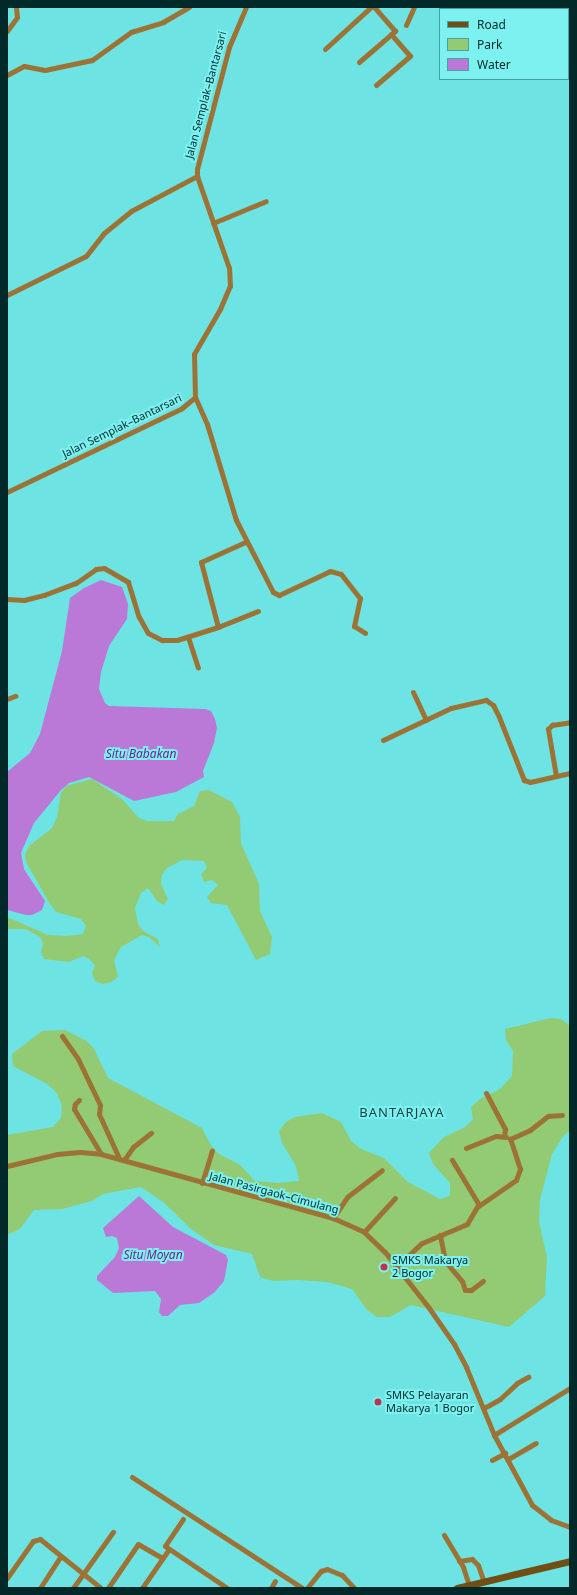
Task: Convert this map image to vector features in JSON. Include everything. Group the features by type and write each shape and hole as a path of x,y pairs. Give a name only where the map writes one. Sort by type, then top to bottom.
{"main road":[{"path":"457,1588 570,1560"}],"street":[{"path":"7,31 17,17 16,7"},
{"path":"7,75 24,66 45,70 92,60 132,32 163,22 189,7"},
{"name":"Jalan Semplak–Bantarsari","path":"7,492 182,408 195,397 194,354 220,309 230,286 228,268 197,176 229,47 246,7"},
{"path":"325,48 372,7 395,31 358,62"},
{"path":"406,25 414,7"},
{"path":"503,7 514,8"},
{"path":"376,85 410,56 391,34"},
{"path":"7,295 86,256 104,233 126,216 197,176"},
{"path":"213,223 266,202"},
{"path":"195,397 205,419 232,508 245,542 271,589 277,595 330,571 341,574 360,598 354,626 365,633"},
{"path":"218,627 201,562 245,542"},
{"path":"7,599 24,600 44,595 76,583 96,569 104,568 128,582 139,617 151,635 168,641 188,637 218,627 258,610"},
{"path":"188,637 198,667"},
{"path":"413,692 426,720"},
{"path":"7,699 15,696"},
{"path":"383,740 451,708 486,700 493,705 499,717 522,778 530,782 568,773"},
{"path":"556,776 548,729 552,725 570,722"},
{"path":"62,1036 78,1059 100,1105 99,1114 121,1159 132,1147 151,1133"},
{"path":"486,1093 505,1129 504,1136"},
{"path":"79,1100 75,1104 74,1109 101,1154"},
{"path":"510,1139 530,1130 548,1116 562,1115"},
{"path":"396,1267 422,1242 453,1232 467,1224 479,1205 511,1184 519,1174 518,1163 510,1139 504,1136 466,1148"},
{"path":"202,1183 212,1151"},
{"name":"Jalan Pasirgaok–Cimulang","path":"7,1166 58,1154 80,1152 101,1154 333,1218 364,1232 385,1252 429,1308 454,1344 484,1408 494,1435 528,1498 537,1510 550,1520 570,1527"},
{"path":"452,1160 479,1205"},
{"path":"333,1218 347,1197 382,1170"},
{"path":"364,1232 395,1198"},
{"path":"440,1235 445,1261 462,1281 465,1290 471,1290 482,1281"},
{"path":"484,1408 500,1399 517,1383 528,1376"},
{"path":"494,1435 570,1388"},
{"path":"492,1460 506,1456 536,1442"},
{"path":"132,1477 302,1588"},
{"path":"183,1519 166,1544 169,1549 227,1588"},
{"path":"73,1588 113,1532"},
{"path":"444,1535 459,1561 469,1585"},
{"path":"7,1578 36,1538 40,1538 82,1574 101,1588"},
{"path":"108,1588 138,1544 162,1558"},
{"path":"142,1588 169,1549"},
{"path":"40,1588 61,1556"},
{"path":"459,1561 472,1559 478,1565 484,1582"},
{"path":"307,1588 321,1571 327,1569 342,1575 354,1588"},
{"path":"271,1588 275,1581"}],"green space":[{"path":"92,779 122,799 139,818 147,821 174,821 178,814 194,806 200,791 209,790 232,802 240,817 241,843 259,884 260,911 272,937 270,954 256,960 227,905 211,903 207,897 218,885 212,880 204,882 201,874 207,868 204,861 182,860 167,868 162,875 161,884 168,899 164,905 157,901 148,888 141,893 135,908 138,924 143,931 158,939 160,947 149,937 142,935 121,947 114,960 118,977 111,982 103,984 95,981 92,973 95,965 89,959 83,956 69,962 44,959 41,952 43,944 40,937 26,929 7,929 7,917 48,935 66,936 83,934 86,926 81,919 56,912 50,904 26,862 25,854 29,846 52,828 57,817 61,793 66,786"},
{"path":"551,1018 561,1019 570,1026 570,1131 564,1135 552,1154 540,1200 539,1222 547,1257 545,1296 509,1327 411,1305 390,1317 377,1317 367,1310 352,1289 327,1282 298,1280 273,1281 260,1277 252,1254 214,1245 191,1229 163,1202 141,1187 103,1194 92,1201 62,1209 34,1210 20,1229 7,1235 7,1135 53,1127 61,1118 62,1106 57,1093 47,1084 13,1066 12,1054 42,1031 65,1030 85,1040 93,1047 108,1078 202,1128 212,1147 219,1154 240,1165 255,1181 278,1183 299,1181 296,1166 282,1143 279,1131 286,1122 295,1117 322,1113 341,1122 351,1141 361,1149 384,1158 408,1182 440,1199 450,1196 450,1183 433,1164 429,1153 444,1137 465,1127 473,1119 471,1107 480,1099 500,1089 512,1076 513,1051 506,1040 505,1029"}],"water":[{"name":"Situ Babakan","path":"101,580 122,587 128,604 127,619 109,646 101,672 99,689 105,703 109,706 205,709 211,711 217,728 214,743 203,771 204,777 176,792 134,801 89,777 69,783 61,790 34,823 21,853 24,869 45,901 42,910 32,915 26,915 7,910 7,772 30,753 40,734 62,651 70,598 84,588"},
{"name":"Situ Moyan","path":"139,1196 173,1227 226,1255 228,1260 224,1281 215,1292 199,1303 180,1305 168,1316 162,1316 159,1312 161,1299 155,1291 113,1293 97,1280 97,1276 115,1257 119,1248 117,1238 112,1236 106,1237 103,1228"}],"place":[{"name":"SMKS Makarya 2 Bogor","path":"384,1267"},
{"name":"SMKS Pelayaran Makarya 1 Bogor","path":"378,1402"}],"district":[{"name":"BANTARJAYA","path":"402,1112"}]}
